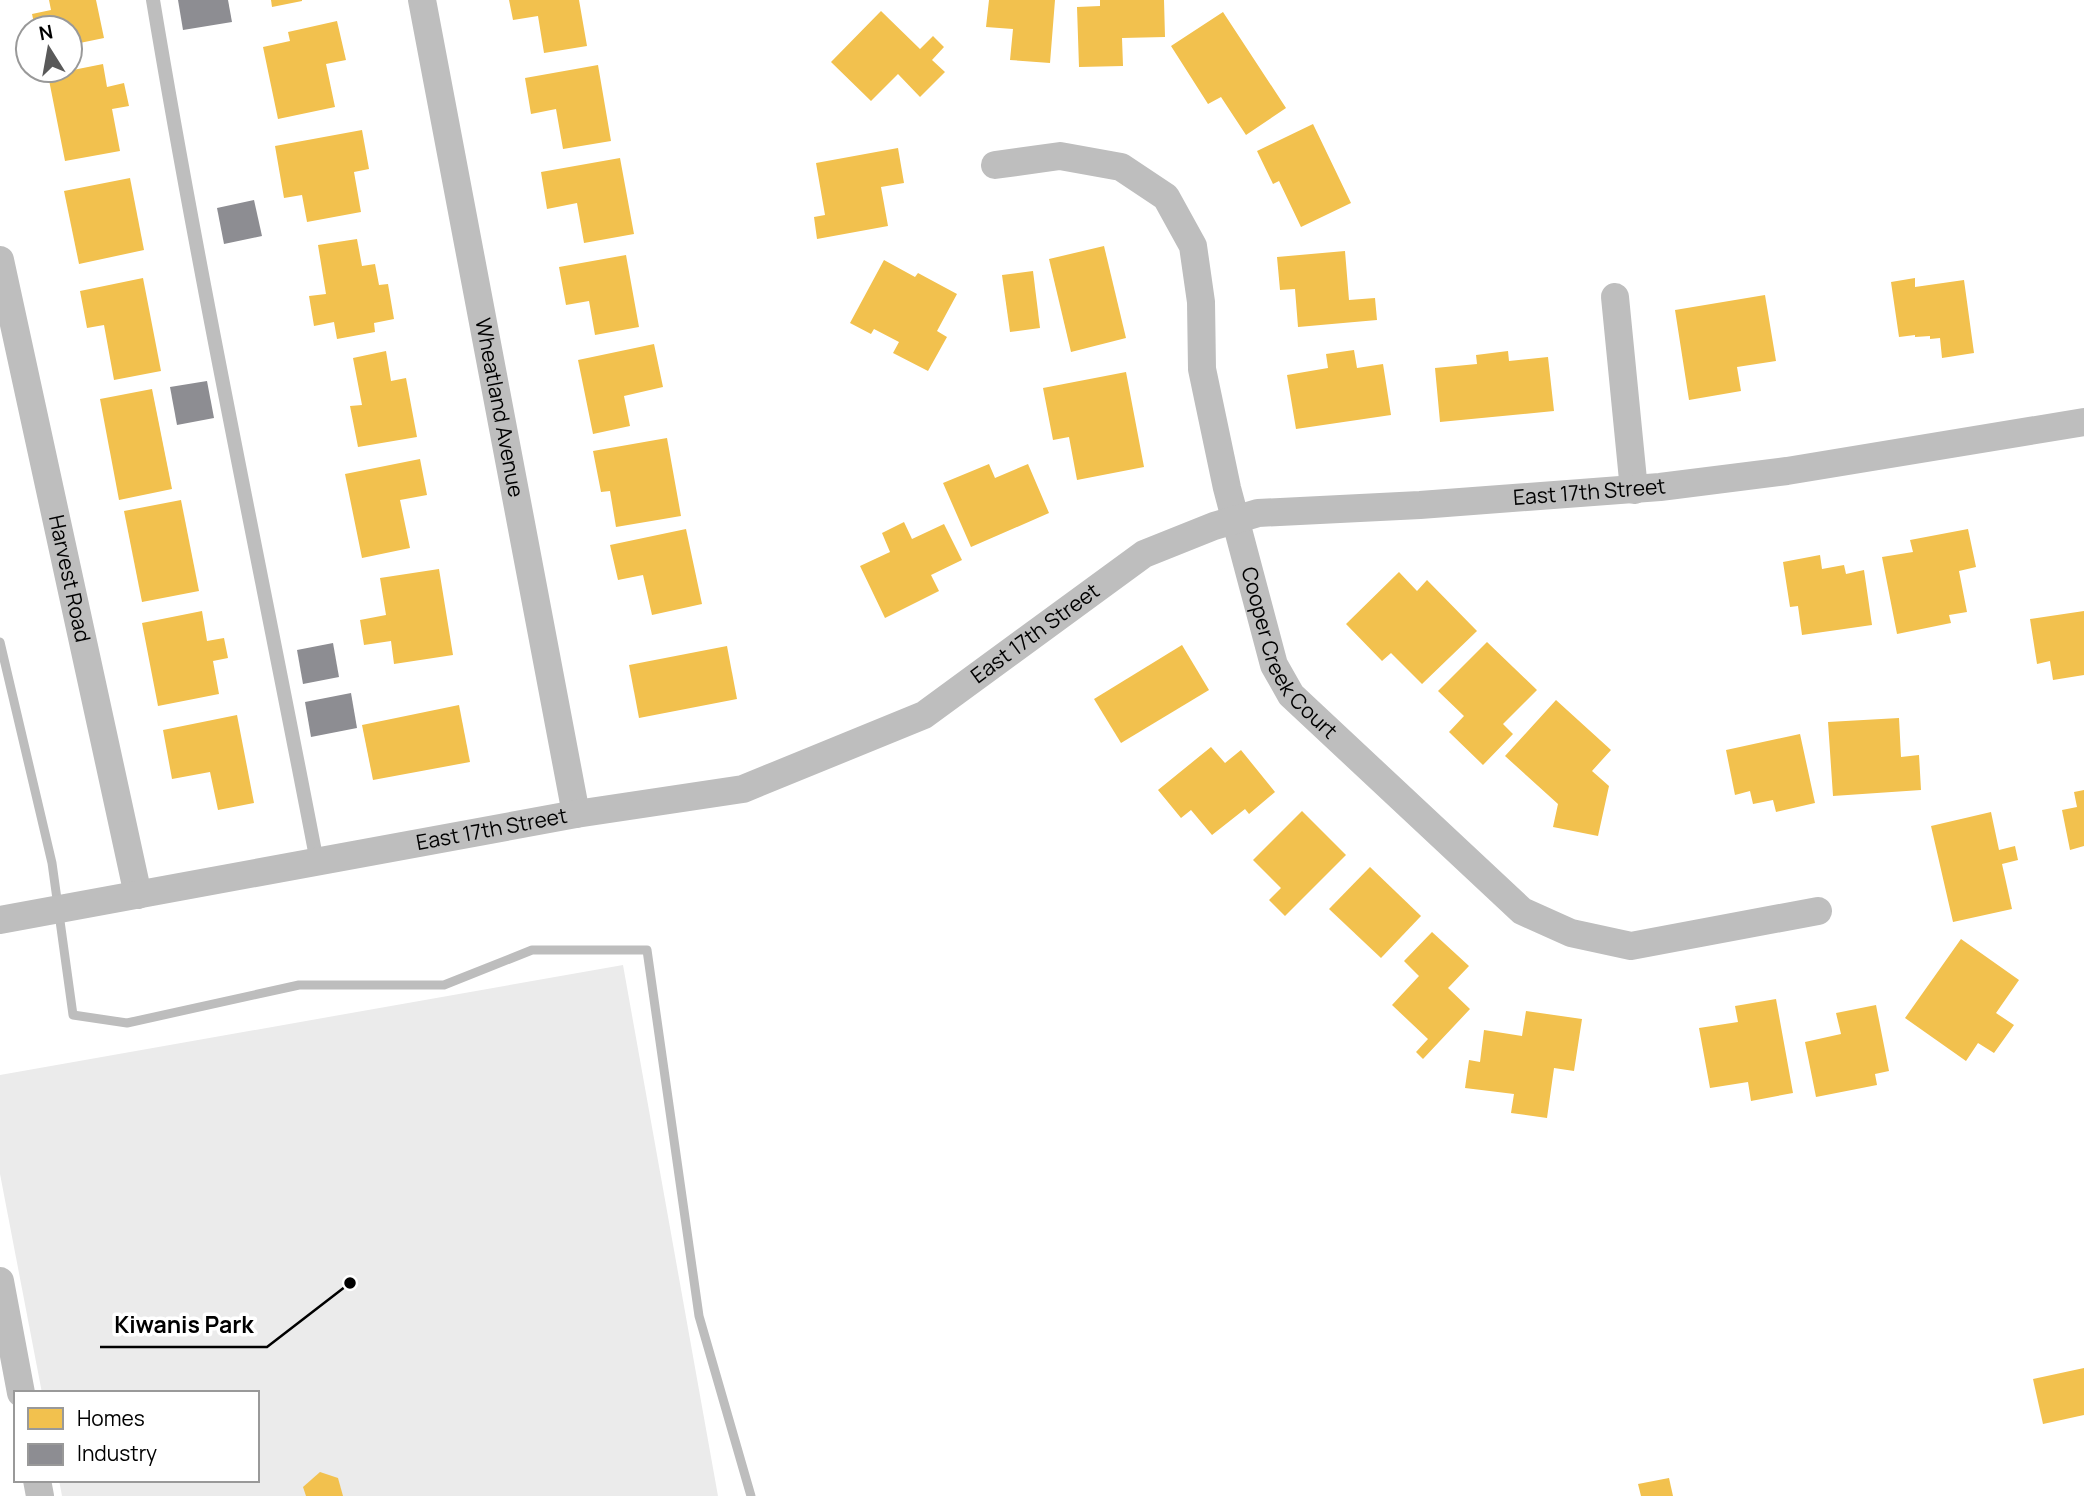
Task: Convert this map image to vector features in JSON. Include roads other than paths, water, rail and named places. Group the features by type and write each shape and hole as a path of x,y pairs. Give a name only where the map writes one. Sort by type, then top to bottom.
{"street":[{"name":"Wheatland Avenue","path":"422,0 576,814"},
{"name":"Cooper Creek Court","path":"995,165 1060,156 1121,167 1166,197 1192,246 1201,302 1202,369 1236,519 1274,665 1291,695 1522,911 1571,933 1631,946 1818,911"},
{"name":"Harvest Road","path":"0,260 138,895"},
{"path":"1615,297 1634,490"},
{"name":"East 17th Street","path":"12,918 576,814 743,789 924,715 1144,554 1258,513 1634,490 1774,473 2084,422"},
{"path":"0,1281 21,1391"}],"lane":[{"path":"153,0 172,115 317,862"}],"waterway":[{"path":"0,642 52,863 73,1015 127,1023 299,985 444,985 532,950 647,950 699,1316 751,1496"}],"place":[{"name":"Kiwanis Park","path":"350,1283"}]}
